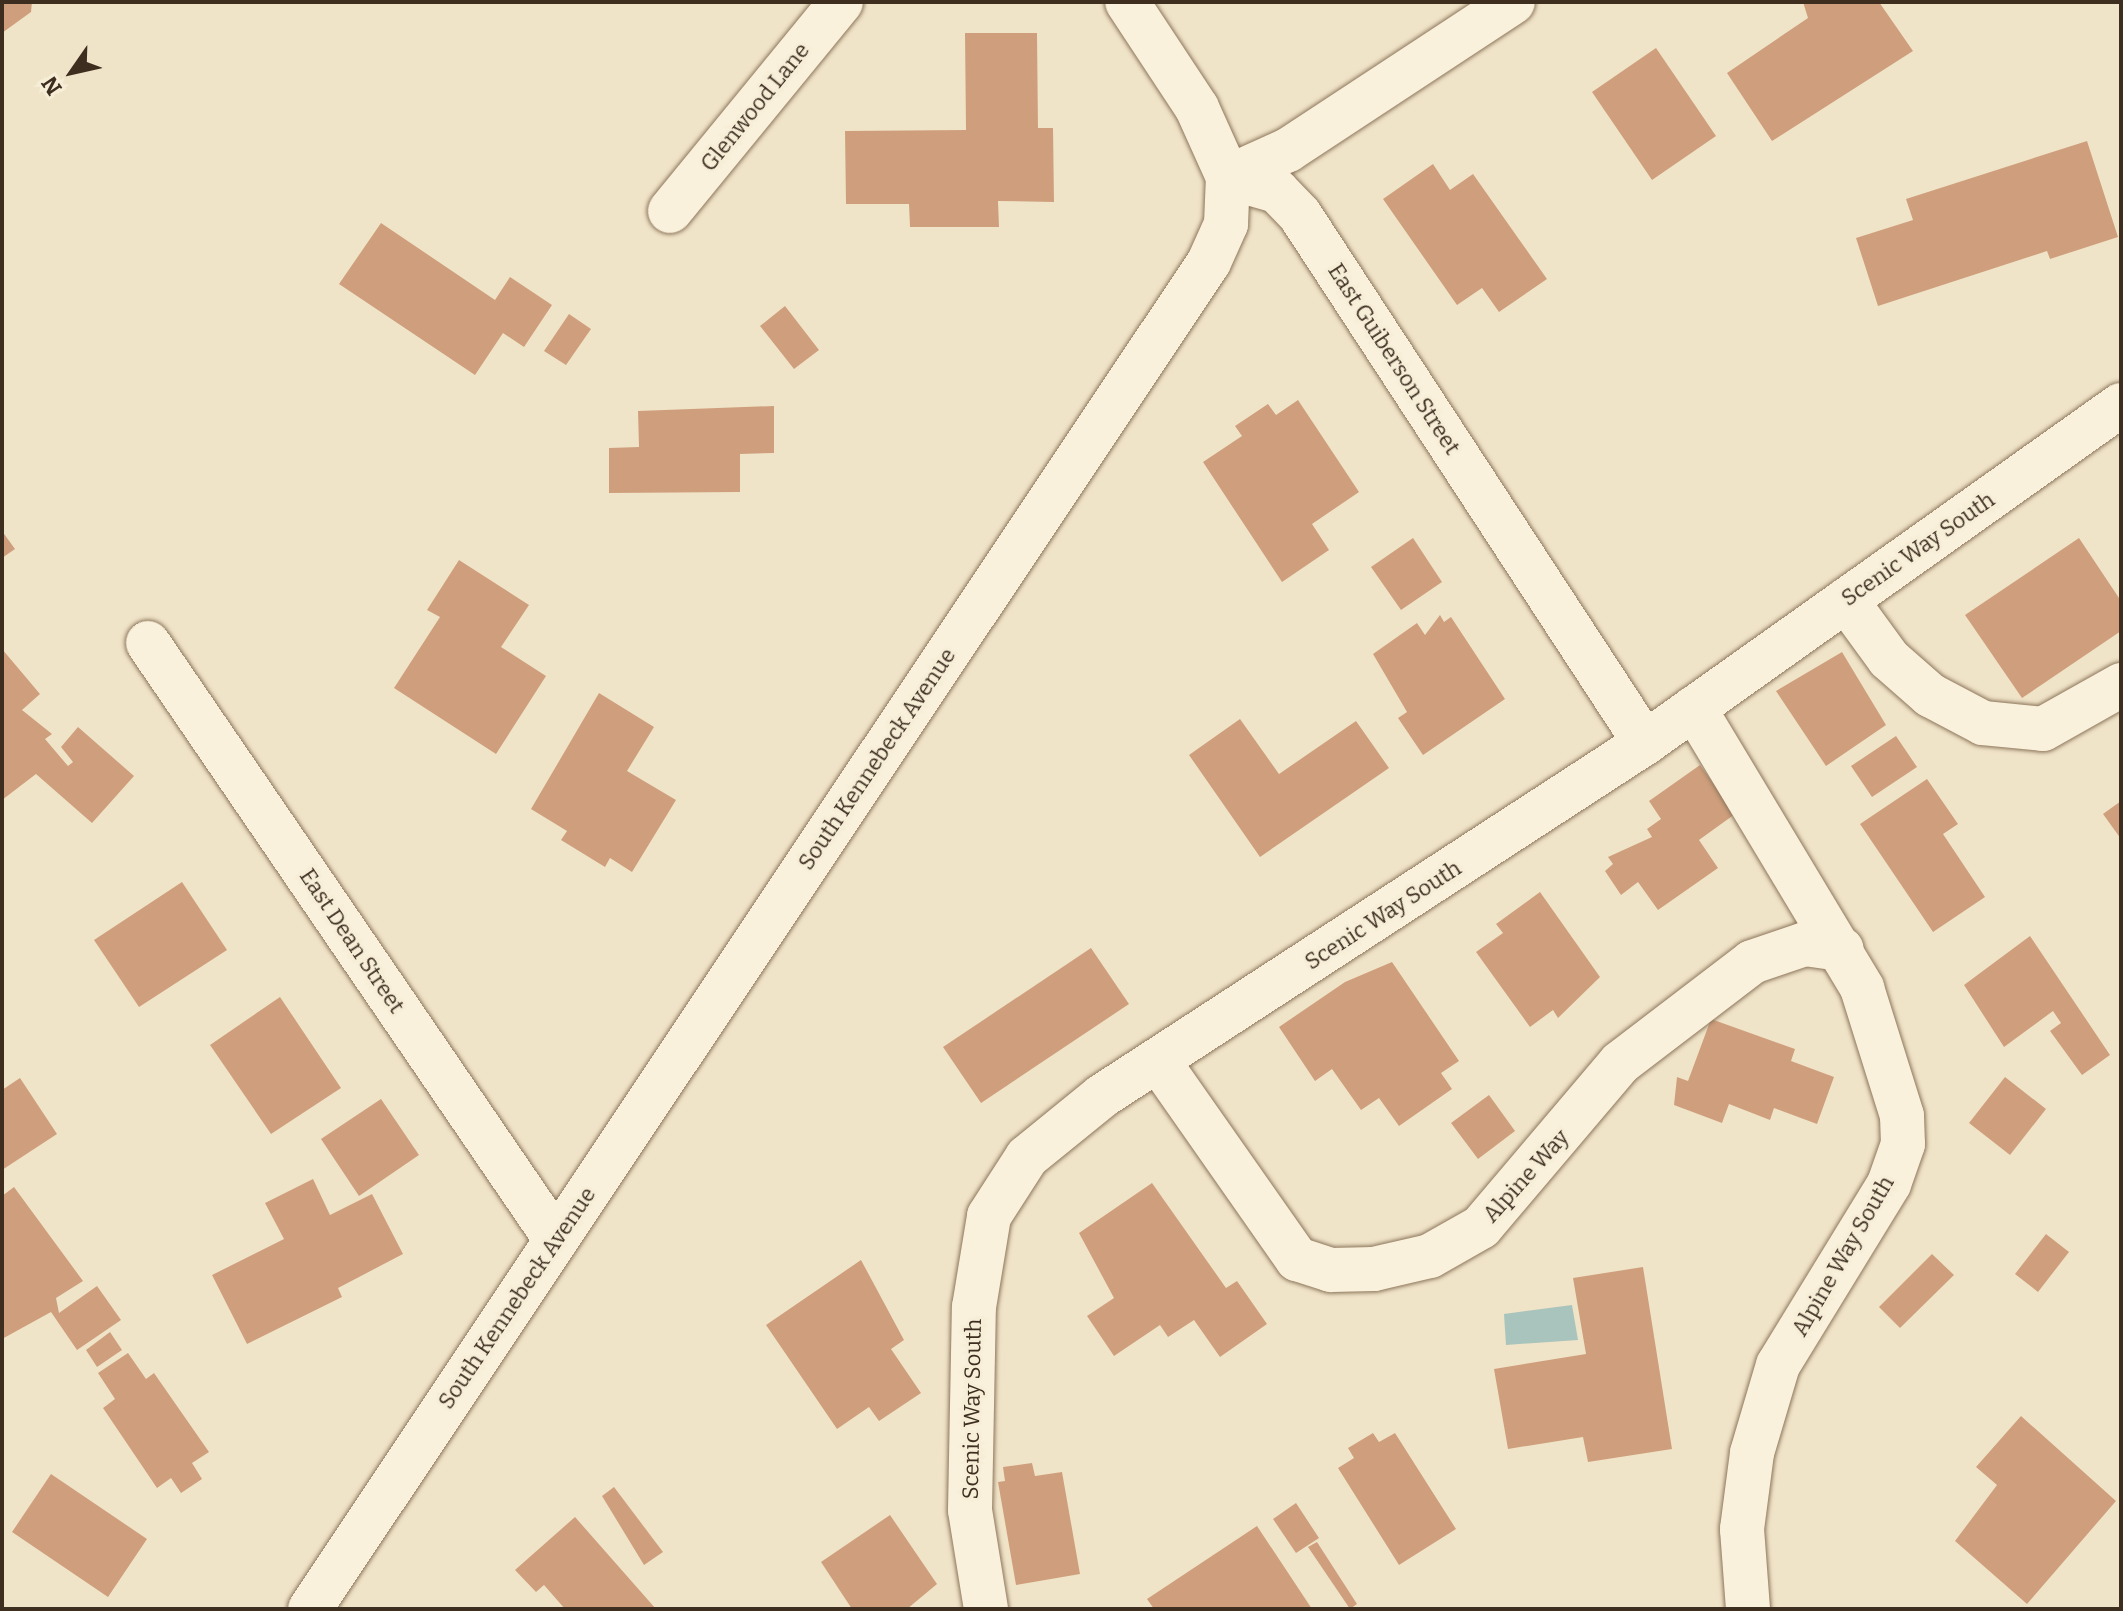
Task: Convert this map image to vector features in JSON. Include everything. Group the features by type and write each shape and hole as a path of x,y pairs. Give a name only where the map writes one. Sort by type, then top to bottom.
{"street":[{"name":"Glenwood Lane","path":"670,211 841,2"},
{"path":"1127,2 1197,108 1228,177 1288,150 1513,2"},
{"name":"East Guiberson Street","path":"1228,177 1277,191 1300,215 1645,743"},
{"name":"South Kennebeck Avenue","path":"310,1609 1209,262 1226,224 1228,177"},
{"name":"Scenic Way South","path":"986,1609 970,1510 974,1307 989,1216 1027,1157 1159,1062 1645,743 2121,405"},
{"path":"1846,600 1889,659 1930,695 1983,723 2043,729 2121,685"},
{"name":"East Dean Street","path":"148,643 556,1240"},
{"name":"Alpine Way South","path":"1694,708 1842,949 1880,1035 1903,1144 1889,1184 1778,1365 1752,1453 1742,1529 1748,1609"},
{"name":"Alpine Way","path":"1159,1062 1297,1259 1331,1270 1374,1269 1430,1256 1481,1227 1620,1063 1741,969 1805,944 1842,949"}],"water":[{"path":"1572,1305 1578,1340 1506,1345 1504,1314"}],"building":[{"path":"2,2 32,2 31,12 2,33"},
{"path":"1803,2 1879,2 1913,51 1772,141 1727,73 1808,18"},
{"path":"965,33 1037,33 1038,128 1053,128 1054,202 998,201 999,227 910,227 909,204 846,204 845,131 966,130"},
{"path":"1656,48 1716,136 1652,180 1592,92"},
{"path":"2087,141 2118,237 2050,259 2047,251 1878,306 1856,238 1913,220 1906,199"},
{"path":"1433,164 1450,190 1473,174 1547,279 1499,312 1482,288 1457,305 1383,199"},
{"path":"381,223 495,300 510,277 552,305 524,347 503,333 475,375 339,284"},
{"path":"785,306 819,350 794,369 760,326"},
{"path":"569,314 591,329 566,365 544,351"},
{"path":"1298,400 1359,492 1312,524 1329,550 1282,582 1203,462 1242,436 1235,426 1268,404 1276,415"},
{"path":"774,406 774,453 740,454 740,492 609,493 609,448 639,447 638,411"},
{"path":"2,531 15,549 2,558"},
{"path":"1413,538 1442,582 1401,610 1371,567"},
{"path":"2079,538 2121,601 2121,631 2022,698 1965,615"},
{"path":"459,560 529,605 501,647 546,676 496,754 394,688 440,617 427,610"},
{"path":"1440,615 1444,622 1451,617 1505,699 1423,755 1398,718 1407,712 1373,654 1417,623 1425,635"},
{"path":"2,649 40,694 22,710 52,734 45,739 68,766 73,762 61,747 78,727 134,776 92,823 36,774 2,800"},
{"path":"1842,652 1886,725 1826,766 1776,691"},
{"path":"599,693 654,727 627,771 676,800 632,872 610,858 605,867 561,840 567,831 531,809"},
{"path":"1240,719 1279,774 1356,721 1389,768 1260,857 1189,755"},
{"path":"1896,736 1917,767 1872,797 1851,766"},
{"path":"1700,765 1735,814 1699,840 1718,868 1658,910 1638,882 1621,895 1605,871 1613,864 1608,857 1652,837 1647,829 1661,819 1649,801"},
{"path":"1927,779 1958,824 1943,834 1985,897 1933,932 1860,824"},
{"path":"2121,801 2121,839 2103,814"},
{"path":"182,882 227,950 139,1007 94,940"},
{"path":"1540,892 1600,977 1558,1018 1553,1010 1530,1027 1476,952 1503,933 1496,924"},
{"path":"2030,936 2110,1055 2082,1075 2050,1031 2061,1023 2053,1011 2004,1047 1964,985"},
{"path":"1091,948 1129,1004 981,1103 943,1047"},
{"path":"1392,962 1459,1061 1441,1073 1452,1089 1399,1126 1379,1098 1361,1110 1332,1069 1315,1081 1279,1027 1345,982"},
{"path":"280,997 341,1088 271,1134 210,1045"},
{"path":"1711,1019 1795,1049 1791,1061 1834,1077 1817,1124 1774,1108 1770,1120 1729,1104 1722,1123 1674,1105 1677,1077 1688,1081"},
{"path":"2005,1077 2046,1109 2010,1155 1969,1123"},
{"path":"20,1078 57,1134 2,1170 2,1090"},
{"path":"1489,1095 1515,1131 1478,1159 1451,1123"},
{"path":"381,1099 419,1155 359,1196 321,1139"},
{"path":"313,1179 330,1215 372,1194 403,1254 338,1288 342,1297 247,1344 212,1275 284,1239 265,1203"},
{"path":"1152,1183 1226,1288 1237,1281 1267,1324 1220,1357 1194,1320 1168,1337 1160,1325 1114,1356 1087,1316 1114,1298 1079,1233"},
{"path":"14,1187 83,1281 56,1298 59,1313 97,1286 121,1320 77,1350 51,1312 2,1339 2,1196"},
{"path":"2046,1234 2069,1252 2038,1292 2015,1274"},
{"path":"1932,1254 1954,1275 1900,1328 1879,1307"},
{"path":"861,1260 904,1340 891,1349 921,1393 879,1421 869,1407 837,1429 766,1325"},
{"path":"1643,1267 1672,1449 1588,1462 1583,1437 1508,1449 1494,1369 1586,1354 1573,1278"},
{"path":"110,1332 122,1350 97,1367 86,1350"},
{"path":"128,1353 146,1379 154,1373 209,1452 192,1463 202,1479 181,1493 171,1478 157,1488 103,1408 115,1399 98,1373"},
{"path":"2021,1416 2116,1501 2027,1604 1955,1541 1997,1485 1976,1467"},
{"path":"1373,1433 1379,1442 1395,1433 1456,1529 1399,1565 1338,1468 1354,1458 1348,1448"},
{"path":"1032,1463 1035,1476 1062,1472 1080,1574 1016,1585 998,1482 1005,1481 1003,1467"},
{"path":"51,1474 147,1539 108,1597 12,1532"},
{"path":"614,1487 663,1552 644,1565 602,1496"},
{"path":"1296,1503 1319,1538 1296,1553 1273,1519"},
{"path":"890,1515 937,1584 907,1609 852,1609 821,1562"},
{"path":"575,1517 656,1609 565,1609 544,1585 536,1592 515,1570"},
{"path":"1257,1526 1312,1609 1154,1609 1147,1599"},
{"path":"1317,1542 1357,1604 1350,1609 1308,1547"}]}
